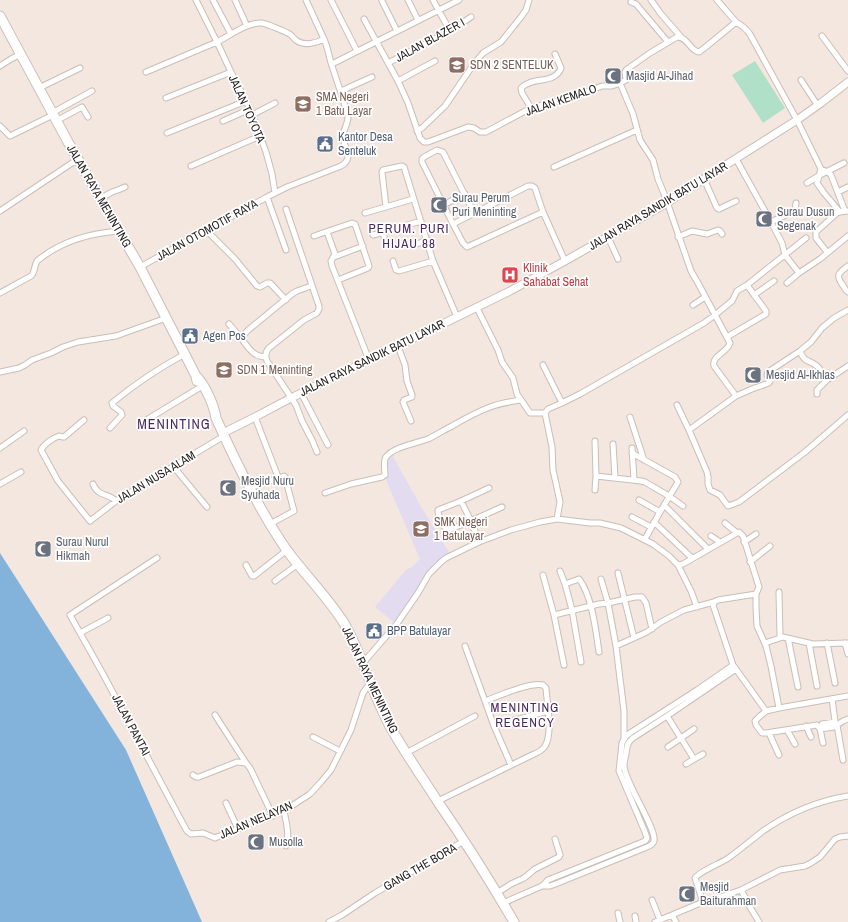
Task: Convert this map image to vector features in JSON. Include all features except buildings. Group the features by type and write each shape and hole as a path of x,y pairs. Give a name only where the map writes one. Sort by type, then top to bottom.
{"highway":[{"name":"JALAN RAYA MENINTING","path":"0,16 54,116 140,267 196,376 199,388 211,412 216,418"},
{"name":"JALAN RAYA MENINTING","path":"196,376 203,384 223,434 270,524 287,550 318,587 343,622 390,726 514,922"}],"main road":[{"name":"JALAN RAYA SANDIK BATU LAYAR","path":"223,434 301,393 477,308 608,237 667,203 797,120 818,106 848,82"}],"street":[{"name":"JALAN TOYOTA","path":"196,0 250,109 271,167 275,193"},
{"path":"213,0 231,34"},
{"path":"235,0 247,26"},
{"path":"306,0 327,46 341,91 372,77"},
{"path":"331,0 357,51"},
{"path":"408,0 418,20"},
{"path":"433,0 450,31"},
{"path":"332,64 459,0"},
{"path":"364,20 398,81 417,131 422,128 448,102 483,53 505,37 526,10 529,0"},
{"path":"651,0 661,14 694,51 700,51 736,22"},
{"path":"717,0 736,22 750,33 797,120 821,169 818,183 824,193 844,211"},
{"path":"382,1 397,31"},
{"path":"631,2 636,4 668,42"},
{"name":"JALAN BLAZER I","path":"388,63 450,31 471,17"},
{"path":"146,72 217,42 247,26 256,24 264,24 289,34 297,41 302,43 312,43 324,40"},
{"path":"822,36 848,70"},
{"path":"681,37 677,37 668,42 626,70 626,80 620,83 633,114 642,144 653,160 658,179 691,271 730,343 730,345 714,360 713,365 736,396"},
{"path":"0,66 21,54"},
{"path":"531,108 522,93 521,88 524,85 534,81 551,78 557,75 561,68 555,54"},
{"path":"398,81 435,61"},
{"path":"39,88 80,68"},
{"path":"166,98 231,72"},
{"path":"801,80 818,106"},
{"name":"JALAN KEMALO","path":"417,131 420,138 424,142 428,142 468,127 474,128 480,132 486,132 531,108 570,98 602,86 612,86 620,83"},
{"path":"54,116 92,91"},
{"name":"JALAN OTOMOTIF RAYA","path":"140,267 266,197 341,166 346,162 348,159 348,154 343,136 348,118 341,91"},
{"path":"167,133 246,101"},
{"path":"252,116 275,103"},
{"path":"0,126 10,136 54,116 82,107 88,117"},
{"path":"223,121 250,109"},
{"path":"554,167 637,130"},
{"path":"191,166 260,136"},
{"path":"474,213 443,153 439,150 424,157 422,162 443,205 466,246 469,247 543,212"},
{"path":"0,211 78,159"},
{"path":"736,159 782,243 786,255 799,273"},
{"path":"807,183 844,163"},
{"path":"386,207 381,174 383,170 403,166 428,240 433,260 457,317"},
{"path":"821,169 831,175 844,211"},
{"path":"704,179 719,209 736,201"},
{"path":"453,224 528,186 531,186 534,188 565,261"},
{"path":"838,192 848,186"},
{"path":"101,198 125,187"},
{"path":"443,205 465,194"},
{"path":"266,197 286,250"},
{"path":"365,213 413,199"},
{"path":"771,222 794,211 796,203"},
{"path":"286,209 319,306 318,311 304,320 269,348 266,352 266,357 296,405 317,452"},
{"path":"827,252 816,238 817,231 835,215 844,211"},
{"path":"373,235 384,235 389,230 421,221"},
{"path":"314,236 354,223 355,224 370,266 338,280"},
{"path":"206,230 235,259 257,286 260,287 267,282 270,283 286,300"},
{"path":"678,237 695,230 703,234 718,230 722,234"},
{"path":"0,293 31,276 34,273 35,264 62,245 78,238 105,232 120,231"},
{"path":"327,232 335,254 331,262 369,360"},
{"path":"787,283 848,236"},
{"path":"608,237 618,259"},
{"path":"477,308 498,350 502,362 513,378 520,400 530,413 545,413 548,409 562,404 702,324 732,300 737,291 748,285 806,238"},
{"path":"410,246 428,240"},
{"path":"334,257 363,246"},
{"path":"393,260 396,270 399,272 433,260"},
{"path":"848,266 839,273 838,277 848,292"},
{"path":"754,295 774,281"},
{"path":"727,338 766,315 766,312 748,285"},
{"path":"241,338 247,331 297,291 311,286"},
{"path":"693,305 705,297"},
{"path":"689,430 736,396 769,383 770,381 767,375 768,372 800,351 811,342 822,328 834,318 848,310"},
{"path":"0,372 19,368 32,360 78,342 116,336 166,318"},
{"path":"229,324 253,354 260,357 266,357"},
{"path":"398,346 405,365 407,381 412,395 412,398 404,400 403,402 411,421"},
{"path":"800,351 804,358 816,366 827,380"},
{"path":"110,428 122,415 112,403 155,372 185,354"},
{"path":"543,365 562,404"},
{"path":"818,394 817,390 827,380 848,366"},
{"path":"148,419 199,388"},
{"path":"301,393 328,445"},
{"path":"325,493 355,483 382,477 384,475 385,458 396,450 432,437 488,407 520,400"},
{"path":"676,405 689,430 707,472 710,490 720,496 729,506 739,502 805,452 848,415"},
{"path":"545,413 552,447 553,470 560,502 557,519"},
{"path":"255,417 278,477"},
{"path":"630,417 644,460"},
{"name":"JALAN NUSA ALAM","path":"84,420 63,438 58,436 43,447 42,450 58,481 90,521 116,501 223,434"},
{"path":"0,448 24,431"},
{"path":"595,441 595,490"},
{"path":"613,444 615,478"},
{"path":"634,480 632,451 678,482 645,539"},
{"path":"173,466 207,507"},
{"path":"0,484 21,472"},
{"path":"250,488 284,476 287,482 294,511 270,524"},
{"path":"596,476 645,482 683,506"},
{"path":"93,484 97,492 112,497 116,501"},
{"path":"489,488 438,510 445,528 448,530 502,507"},
{"path":"639,500 660,512"},
{"path":"460,501 471,521 479,542"},
{"path":"664,505 708,549"},
{"path":"632,517 653,525 692,558"},
{"path":"362,664 396,625 429,574 446,558 479,542 521,527 557,519 600,523 621,528 660,548 678,565 697,607"},
{"path":"725,523 743,536 759,587 756,594 757,626 765,643 779,708"},
{"path":"678,565 737,533"},
{"path":"744,542 756,534"},
{"path":"711,536 720,542"},
{"path":"750,562 770,546"},
{"path":"246,565 252,576 254,576 287,550"},
{"name":"JALAN PANTAI","path":"157,558 70,615 123,710 187,831 193,834"},
{"path":"275,581 298,564"},
{"path":"560,571 572,610 581,662"},
{"path":"618,573 634,638"},
{"path":"543,576 554,615 564,665"},
{"path":"565,584 579,579 584,584 591,606 599,652"},
{"path":"542,886 550,886 647,847 653,844 654,840 652,832 619,771 622,743 624,739 624,711 616,646 608,603 601,579"},
{"path":"779,592 780,637"},
{"path":"616,646 647,632 660,622 684,610 718,600 756,594"},
{"path":"554,615 625,599 642,597 646,603 652,629"},
{"path":"714,602 713,605 735,667 766,712"},
{"path":"80,633 108,618"},
{"path":"765,643 780,637 813,644 847,643 848,654"},
{"path":"788,638 798,687"},
{"path":"809,643 817,686"},
{"path":"827,643 835,682"},
{"path":"465,646 494,726 511,765"},
{"path":"503,903 542,886 552,878 645,841 647,838 624,767 627,745 629,741 667,716 735,667"},
{"name":"JALAN NELAYAN","path":"193,834 203,833 215,838 284,811 310,794 331,770 351,730 363,693 370,683"},
{"path":"438,801 541,751 546,746 550,728 546,688 543,685 534,684 485,701"},
{"path":"624,739 630,733 647,722 699,692"},
{"path":"848,696 779,708 766,712 756,719 756,723 762,733 769,733 806,726 817,725 821,727 837,725 848,720"},
{"path":"821,727 836,721 832,699"},
{"path":"494,726 548,711"},
{"path":"215,715 250,768 273,816"},
{"path":"406,753 475,716"},
{"path":"667,716 694,759"},
{"path":"647,722 650,727"},
{"path":"837,725 843,760"},
{"path":"806,726 811,737"},
{"path":"821,727 823,743"},
{"path":"668,747 694,729"},
{"path":"788,730 795,744"},
{"path":"769,733 779,755"},
{"path":"313,737 340,751"},
{"path":"686,764 703,754"},
{"path":"193,775 200,777 237,762 246,763"},
{"path":"703,902 695,879 699,873 725,860 769,827 792,813 823,801 848,796"},
{"path":"226,804 238,829"},
{"path":"284,811 288,837 286,846"},
{"path":"652,900 658,921 703,902 741,890 780,870 805,866 820,857 835,839 848,836"},
{"path":"497,893 524,878 535,869 559,857 560,855 555,839"},
{"name":"GANG THE BORA","path":"329,922 464,841"},
{"path":"602,858 604,864"},
{"path":"552,878 554,884"},
{"path":"741,890 759,922"},
{"path":"618,913 620,922"},
{"path":"672,915 676,922"},
{"path":"636,916 636,922"}],"shaded area":[{"name":"SMK Negeri 1 Batulayar","path":"391,453 450,554 430,570 395,623 375,607 406,570 412,567 420,559 386,480 385,457"}],"green space":[{"path":"755,61 785,108 763,123 732,75"}],"water":[{"path":"0,553 126,750 202,922 0,922"}],"place":[{"name":"SDN 2 SENTELUK","path":"457,65"},
{"name":"Masjid Al-Jihad","path":"613,76"},
{"name":"SMA Negeri 1 Batu Layar","path":"303,104"},
{"name":"Kantor Desa Senteluk","path":"325,144"},
{"name":"Surau Perum Puri Meninting","path":"439,205"},
{"name":"Surau Dusun Segenak","path":"764,219"},
{"name":"Klinik Sahabat Sehat","path":"510,275"},
{"name":"Agen Pos","path":"190,336"},
{"name":"SDN 1 Meninting","path":"224,370"},
{"name":"Mesjid Al-Ikhlas","path":"753,375"},
{"name":"Mesjid Nuru Syuhada","path":"228,488"},
{"name":"SMK Negeri 1 Batulayar","path":"421,529"},
{"name":"Surau Nurul Hikmah","path":"43,549"},
{"name":"BPP Batulayar","path":"374,631"},
{"name":"Musolla","path":"256,842"},
{"name":"Mesjid Baiturahman","path":"687,894"}],"district":[{"name":"PERUM. PURI HIJAU 88","path":"409,236"},
{"name":"MENINTING","path":"174,424"},
{"name":"MENINTING REGENCY","path":"525,714"}]}
